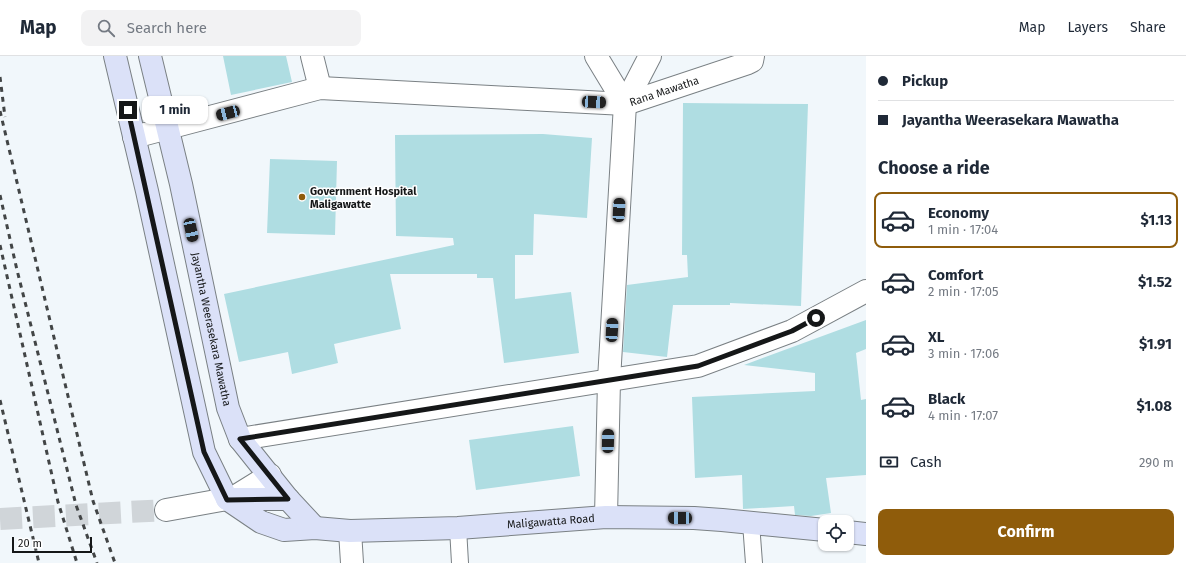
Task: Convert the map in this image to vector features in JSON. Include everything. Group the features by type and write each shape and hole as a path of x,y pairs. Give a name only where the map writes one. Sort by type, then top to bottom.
{"main road":[{"path":"115,56 204,452 227,500 261,522 284,530 315,528"},
{"name":"Jayantha Weerasekara Mawatha","path":"150,56 181,184 228,408 240,439 270,475"},
{"path":"167,283 201,276"},
{"path":"270,475 288,499 315,528"},
{"path":"227,500 288,499"},
{"name":"Maligawatta Road","path":"315,528 350,531 458,528 606,517 694,518 818,529"},
{"path":"854,533 866,534"}],"street":[{"path":"312,56 320,88"},
{"name":"Rana Mawatha","path":"596,56 625,104 748,63 752,61 753,56"},
{"path":"606,517 609,380 625,104 650,56"},
{"path":"134,137 320,88 625,104"},
{"path":"240,439 698,366 792,331 866,291"},
{"path":"166,510 227,500 270,475"},
{"path":"350,531 352,563"}],"lane":[{"path":"751,523 754,563"},
{"path":"458,528 460,563"}],"building":[{"path":"223,56 286,56 292,82 231,95"},
{"path":"683,103 808,104 801,306 730,303 730,305 673,305 667,357 623,352 627,285 688,277 687,255 682,255"},
{"path":"543,134 592,138 587,218 534,214 533,255 515,255 515,299 571,292 579,353 504,363 493,278 477,278 477,274 390,274 401,329 334,344 338,363 292,374 288,352 239,362 224,294 454,245 453,238 396,236 395,135"},
{"name":"Government Hospital Maligawatte","path":"270,159 337,161 335,235 267,233"},
{"path":"866,320 866,349 856,353 861,400 866,399 866,475 826,478 831,513 811,516 795,515 794,506 743,509 742,475 695,478 692,397 815,391 815,373 744,365"},
{"path":"573,426 580,476 476,490 469,440"}],"tunnel":[{"path":"0,519 166,510"}],"railway":[{"path":"0,77 5,117"},
{"path":"0,111 93,501 115,563"},
{"path":"0,195 17,270 76,505 97,563"},
{"path":"0,245 58,502 77,563"},
{"path":"0,400 39,563"}],"place":[{"name":"Government Hospital Maligawatte","path":"302,197"}],"route":[{"path":"128,110 204,452 227,500 288,499 240,439 698,366 792,331 816,318"}]}
